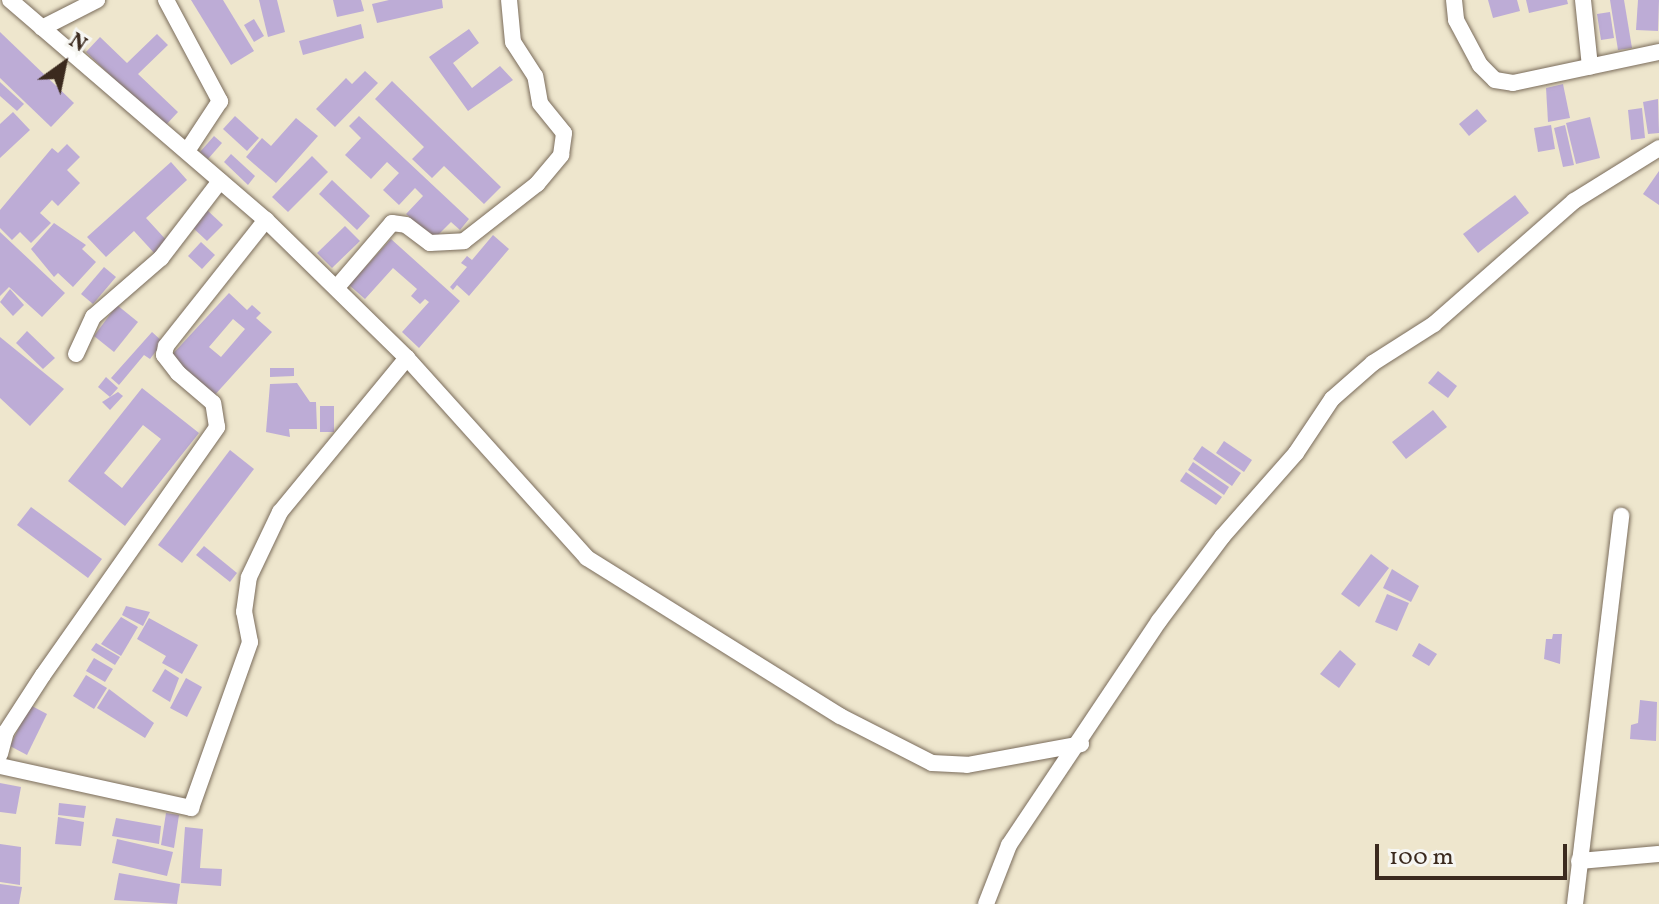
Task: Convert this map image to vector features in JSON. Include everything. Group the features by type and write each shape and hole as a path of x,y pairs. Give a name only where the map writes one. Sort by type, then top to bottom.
{"street":[{"path":"10,0 187,151 338,286 587,558 840,716 932,763 967,765 1081,744"},
{"path":"42,28 97,0"},
{"path":"166,0 220,101 187,151"},
{"path":"338,286 392,223 406,225 430,243 464,241 537,184 561,155 564,133 540,103 535,76 513,42 509,0"},
{"path":"1454,0 1456,20 1480,65 1495,80 1513,83 1659,52"},
{"path":"1583,0 1590,67"},
{"path":"986,904 1009,845 1081,744 1159,621 1222,537 1296,453 1332,399 1373,363 1434,324 1574,201 1659,148"},
{"path":"76,354 93,317 161,258 220,181"},
{"path":"0,754 6,732 43,675 217,427 219,414 213,403 178,373 164,355 166,346 266,220"},
{"path":"0,766 191,808 250,642 244,612 249,577 280,512 407,358"},
{"path":"1575,904 1621,516"},
{"path":"1579,861 1659,854"}],"building":[{"path":"191,0 223,0 254,51 231,65"},
{"path":"259,0 277,0 285,32 268,37"},
{"path":"333,0 361,0 364,11 337,17"},
{"path":"389,0 442,0 443,8 377,23 372,4"},
{"path":"1488,0 1517,0 1520,11 1493,18"},
{"path":"1526,0 1567,0 1568,4 1529,13"},
{"path":"1610,0 1624,0 1632,48 1618,50"},
{"path":"1638,0 1659,0 1658,31 1636,30"},
{"path":"1610,12 1614,38 1601,40 1597,14"},
{"path":"254,19 264,36 254,42 244,25"},
{"path":"361,24 364,38 303,55 299,41"},
{"path":"469,29 479,43 453,63 472,88 500,66 513,80 468,111 429,57"},
{"path":"0,32 74,103 51,127 0,78"},
{"path":"157,34 168,45 138,74 178,112 164,127 86,52 100,37 127,63"},
{"path":"365,71 378,83 335,127 316,109 346,78 352,84"},
{"path":"392,81 501,187 484,204 444,166 432,178 412,159 424,147 375,99"},
{"path":"0,82 24,104 17,111 0,96"},
{"path":"1563,84 1570,118 1548,122 1546,88"},
{"path":"1658,99 1659,133 1648,134 1643,102"},
{"path":"1642,108 1645,138 1631,140 1628,110"},
{"path":"1477,109 1487,121 1469,136 1459,124"},
{"path":"13,112 30,130 0,158 0,124"},
{"path":"235,116 259,138 247,151 223,129"},
{"path":"359,116 469,219 460,230 451,222 434,239 406,214 423,196 415,188 399,205 383,190 399,173 387,162 371,179 345,155 361,138 349,126"},
{"path":"1590,117 1600,158 1576,164 1566,123"},
{"path":"296,118 318,136 276,183 246,157 262,138 271,146"},
{"path":"1551,125 1555,149 1538,152 1534,128"},
{"path":"1565,125 1574,165 1563,167 1554,128"},
{"path":"214,136 222,143 208,159 200,152"},
{"path":"67,144 80,157 67,170 80,183 58,206 52,200 40,213 51,223 31,243 20,232 12,240 0,228 0,210 52,148 58,153"},
{"path":"231,154 255,176 248,185 224,162"},
{"path":"312,156 328,172 288,212 272,197"},
{"path":"171,162 187,180 146,218 169,243 156,255 134,231 106,257 87,237"},
{"path":"1659,171 1659,205 1643,194"},
{"path":"332,180 370,216 357,230 319,194"},
{"path":"1515,195 1529,213 1478,253 1463,234"},
{"path":"207,210 223,225 207,241 191,226"},
{"path":"54,223 86,245 82,249 96,262 73,287 58,273 54,277 31,249"},
{"path":"345,226 360,241 332,268 317,253"},
{"path":"0,232 65,293 42,317 9,287 0,296"},
{"path":"493,235 509,249 469,296 457,285 453,290 450,287 467,267 461,263 467,256 472,260"},
{"path":"391,239 460,301 419,348 402,332 429,302 425,299 420,304 411,296 417,289 393,268 365,299 349,285"},
{"path":"201,242 215,255 202,269 188,256"},
{"path":"104,267 116,277 93,304 81,294"},
{"path":"10,289 24,305 13,316 0,302"},
{"path":"229,293 247,310 252,305 261,313 256,318 272,332 212,398 169,358","holes":["233,319 245,329 221,357 209,347"]},
{"path":"117,305 138,322 114,352 94,336"},
{"path":"27,331 55,358 43,369 16,343"},
{"path":"152,332 163,342 150,359 144,355 119,385 111,378"},
{"path":"0,337 64,389 30,426 0,398"},
{"path":"270,368 294,368 294,376 270,377"},
{"path":"1438,371 1457,386 1448,398 1428,383"},
{"path":"106,377 118,388 110,397 98,387"},
{"path":"297,383 310,402 316,402 317,429 289,429 290,437 266,432 270,384"},
{"path":"142,388 199,433 125,526 68,481","holes":["143,425 161,439 122,488 104,473"]},
{"path":"118,392 123,396 110,410 102,402"},
{"path":"320,406 334,406 334,432 320,432"},
{"path":"1433,410 1447,427 1406,459 1392,442"},
{"path":"1224,441 1252,460 1244,472 1216,453"},
{"path":"1202,446 1241,473 1232,486 1193,459"},
{"path":"230,450 254,469 182,563 158,545"},
{"path":"1193,462 1229,487 1224,495 1188,470"},
{"path":"1186,472 1222,497 1216,505 1180,481"},
{"path":"31,507 102,559 88,578 17,525"},
{"path":"204,546 237,573 230,582 196,555"},
{"path":"1371,554 1389,568 1359,607 1341,594"},
{"path":"1392,569 1419,586 1411,602 1383,588"},
{"path":"1387,594 1409,603 1397,631 1375,622"},
{"path":"126,606 150,612 143,626 122,615"},
{"path":"121,617 138,627 121,656 101,644"},
{"path":"149,618 198,645 182,674 162,663 166,656 137,639"},
{"path":"1553,634 1562,634 1560,664 1544,659 1546,639 1552,639"},
{"path":"96,643 120,657 115,665 91,650"},
{"path":"1419,643 1437,654 1429,666 1412,656"},
{"path":"1340,650 1356,664 1339,688 1320,674"},
{"path":"94,658 113,669 105,682 86,671"},
{"path":"165,669 179,678 170,702 152,691"},
{"path":"86,675 107,688 94,709 73,696"},
{"path":"186,678 202,687 187,717 170,708"},
{"path":"109,689 154,723 145,738 97,708"},
{"path":"1640,700 1657,702 1656,741 1630,739 1631,725 1638,723"},
{"path":"30,705 47,714 27,755 10,746"},
{"path":"0,783 21,787 16,814 0,812"},
{"path":"59,803 86,806 84,818 58,815"},
{"path":"166,813 179,815 174,848 161,845"},
{"path":"58,817 84,822 81,846 55,844"},
{"path":"116,818 161,826 159,844 112,836"},
{"path":"185,827 203,829 200,868 222,869 221,886 181,883"},
{"path":"117,839 173,852 167,876 112,863"},
{"path":"0,844 21,847 20,885 0,882"},
{"path":"119,873 180,884 177,904 114,900"},
{"path":"0,884 22,887 19,904 0,904"}]}
